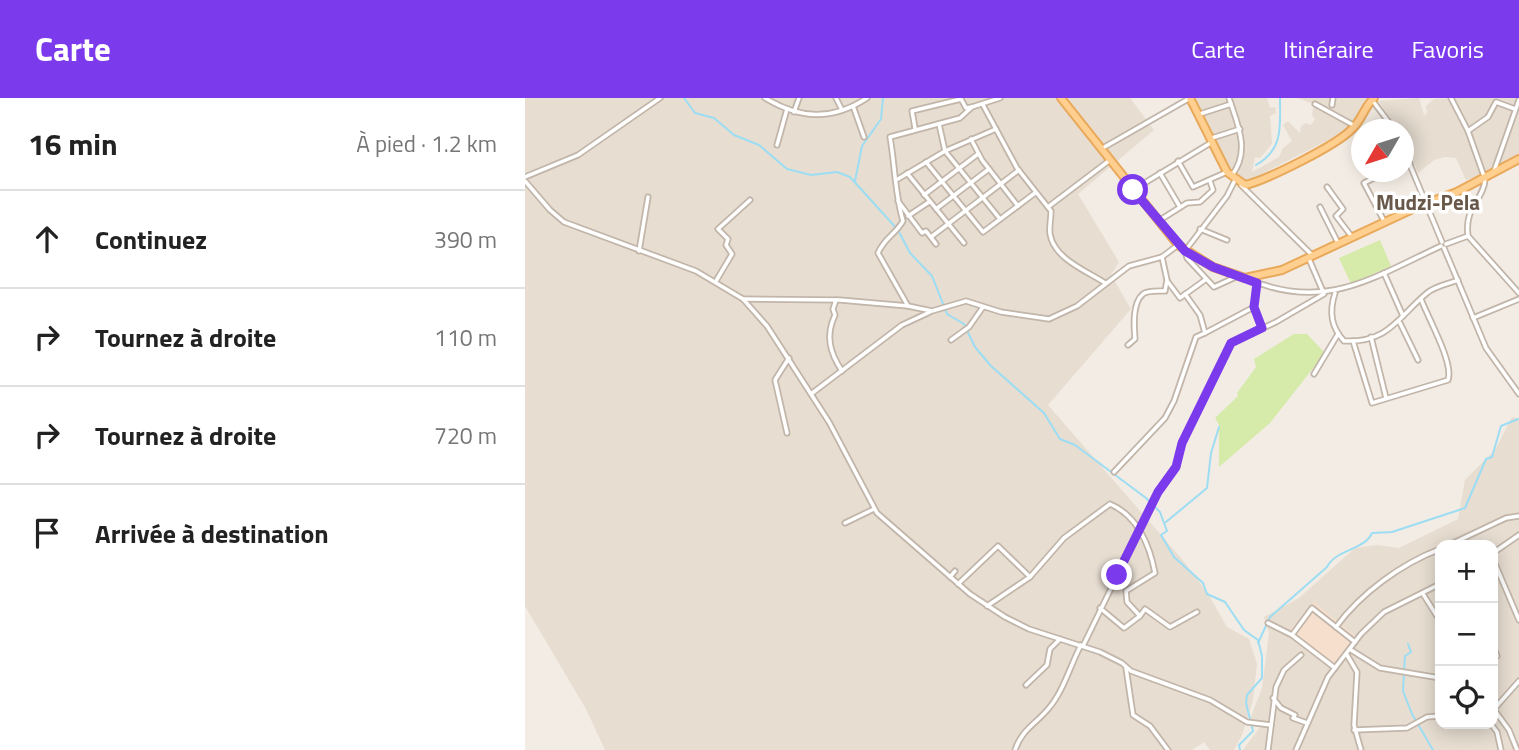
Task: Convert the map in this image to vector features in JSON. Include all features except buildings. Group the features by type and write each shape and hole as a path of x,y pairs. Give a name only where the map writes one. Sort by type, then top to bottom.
{"main road":[{"path":"1190,98 1233,178 1256,183 1341,138 1351,129"},
{"path":"1359,119 1372,99"},
{"path":"1063,100 1178,245 1213,267 1242,277 1269,275 1485,179 1519,159"}],"street":[{"path":"660,98 578,155 525,179 557,217 716,281 743,299 789,358 829,422 874,509 958,584 987,606 1020,625 1082,645 1117,660 1126,668 1210,700 1250,722 1271,725"},
{"path":"765,98 795,112 822,117 867,98"},
{"path":"795,112 799,98"},
{"path":"836,98 842,110"},
{"path":"915,128 912,111 961,99 966,108 1000,98"},
{"path":"1063,100 1073,98"},
{"path":"1101,149 1190,98"},
{"path":"1229,98 1240,129 1241,158 1227,196 1185,251 1187,258 1206,280 1217,288 1242,277 1257,283 1324,294"},
{"path":"1332,105 1333,98"},
{"path":"1451,98 1468,131 1485,179 1485,187 1469,210 1468,236 1519,293"},
{"path":"1372,99 1387,119"},
{"path":"1494,174 1519,100"},
{"path":"1468,131 1488,117 1496,102 1515,109"},
{"path":"1198,115 1231,104"},
{"path":"1315,104 1351,124"},
{"path":"983,105 1019,170 1050,209"},
{"path":"853,106 864,137"},
{"path":"903,221 896,200 897,180 890,137 966,115 972,107"},
{"path":"777,145 787,109"},
{"path":"939,124 945,151 1000,219"},
{"path":"897,180 945,151 996,129"},
{"path":"1133,190 1211,141 1240,129"},
{"path":"971,139 978,154 1018,205"},
{"path":"924,196 978,154"},
{"path":"1105,283 1070,261 1056,247 1050,233 1050,209 1053,202 1110,160"},
{"path":"1178,161 1193,187 1210,181 1233,178"},
{"path":"926,162 983,232 1035,192"},
{"path":"936,209 989,169"},
{"path":"931,237 1019,170"},
{"path":"1414,172 1486,348 1519,394"},
{"path":"907,173 964,243"},
{"path":"1160,173 1180,207"},
{"path":"1233,178 1310,256 1324,294"},
{"path":"1158,221 1180,207 1200,202 1213,190 1210,181"},
{"path":"1366,182 1364,183 1385,223"},
{"path":"1327,187 1343,209 1336,216 1353,239"},
{"path":"639,251 648,197"},
{"path":"716,281 732,254 726,245 729,240 718,229 750,200"},
{"path":"896,200 922,233 926,231 936,244"},
{"path":"1043,201 1053,202"},
{"path":"908,306 878,253 889,233 929,202"},
{"path":"1320,207 1338,243"},
{"path":"1200,229 1227,240"},
{"path":"1015,750 1024,730 1048,709 1062,687 1152,503 1176,467 1182,443 1231,343 1324,294 1335,292 1468,236"},
{"path":"811,394 902,326 932,311 966,301 983,307 1049,319 1077,306 1129,266 1162,257 1178,245"},
{"path":"1128,345 1135,339 1133,321 1140,297 1146,293 1165,291 1167,280 1162,257"},
{"path":"1384,272 1403,316"},
{"path":"1167,280 1180,298 1206,280"},
{"path":"1336,342 1371,337 1400,323 1403,316 1429,291 1458,280"},
{"path":"1257,283 1254,307 1262,328"},
{"path":"1335,292 1331,316 1344,341"},
{"path":"844,294 846,301"},
{"path":"1185,294 1200,315 1205,333"},
{"path":"743,299 836,300 908,306 932,311"},
{"path":"1353,341 1373,403 1450,378 1444,353 1421,299"},
{"path":"1473,318 1519,299"},
{"path":"836,300 833,309 835,316 829,328 830,351 842,371"},
{"path":"951,340 968,328 983,307"},
{"path":"1114,472 1165,418 1174,401 1196,337 1254,307"},
{"path":"1400,323 1418,360"},
{"path":"1314,374 1336,342 1338,334"},
{"path":"1371,337 1386,398"},
{"path":"787,433 775,380 789,358"},
{"path":"987,606 1030,577 1064,538 1110,504 1149,544 1155,573 1126,591 1127,601 1140,617"},
{"path":"845,523 874,509"},
{"path":"1460,540 1506,518 1519,516"},
{"path":"1498,550 1519,536"},
{"path":"958,584 998,547 1030,577"},
{"path":"1336,627 1346,613 1375,587 1435,552"},
{"path":"1498,570 1519,620"},
{"path":"950,577 955,571"},
{"path":"1296,750 1335,668 1355,642 1384,612 1435,587"},
{"path":"1423,594 1435,613"},
{"path":"1514,605 1519,602"},
{"path":"1100,608 1124,628 1148,608 1170,627 1197,612"},
{"path":"1292,635 1312,608 1355,642"},
{"path":"1268,623 1292,635 1335,668"},
{"path":"1026,685 1047,665 1050,649 1060,639"},
{"path":"1350,650 1380,668 1435,677"},
{"path":"1268,750 1273,698 1284,670 1301,655"},
{"path":"1347,655 1357,673 1354,730 1361,750"},
{"path":"1126,668 1133,715 1150,726 1168,750"},
{"path":"1498,704 1519,681"},
{"path":"1273,698 1281,708 1295,715 1293,718 1307,723"},
{"path":"1498,715 1517,750"},
{"path":"1354,730 1408,728 1427,717 1435,716"},
{"path":"1495,729 1501,750"}],"shaded area":[{"path":"525,98 1130,98 1154,130 1078,194 1119,262 1111,275 1131,309 1048,405 1181,558 1207,592 1227,627 1249,639 1257,664 1253,700 1242,735 1234,750 1210,750 1204,742 1192,750 605,750 586,709 525,606"},
{"path":"1192,98 1267,98 1270,108 1275,107 1276,113 1270,116 1272,144 1260,158 1255,157 1252,172 1279,157 1283,148 1292,141 1283,125 1288,121 1300,133 1301,126 1306,123 1311,125 1315,119 1312,115 1314,104 1297,98 1368,98 1357,119 1351,119 1351,126 1344,132 1248,181 1237,179 1227,169"},
{"path":"1419,98 1424,115 1427,114 1426,106 1434,99 1453,98 1476,154 1481,175 1466,180 1456,158 1445,157 1434,160 1418,173 1414,164 1414,119 1392,119 1378,101"},
{"path":"1454,98 1519,98 1507,129 1519,104 1519,158 1499,169 1497,164 1493,172 1487,175"},
{"path":"1512,417 1519,419 1519,750 1243,750 1261,726 1250,719 1262,688 1269,633 1264,617 1299,598 1355,548 1377,545 1399,548 1458,519 1465,480 1495,450"},
{"path":"1314,602 1356,637 1335,668 1305,650 1306,647 1289,631"}],"green space":[{"path":"1380,240 1391,266 1351,284 1339,258"},
{"path":"1294,334 1307,334 1325,353 1270,423 1219,467 1219,425 1215,418 1238,396 1237,393 1256,367 1254,359"}],"waterway":[{"path":"684,98 695,113 714,118 734,135 759,145 787,169 811,175 837,172 850,177 898,230 910,253 932,276 947,314 964,324 975,347 991,366 1044,413 1060,439 1075,445 1146,498 1160,512 1167,531 1161,535 1174,557 1203,583 1207,594 1225,602 1244,630 1258,640 1262,656 1262,678 1247,695 1246,703 1253,731 1239,745 1240,750"},
{"path":"855,181 862,146 881,119 883,98"},
{"path":"1256,165 1272,152 1279,136 1280,98"},
{"path":"1258,643 1270,617 1337,556 1363,543 1372,533 1392,532 1465,508 1486,459 1492,457 1501,426 1518,419"},
{"path":"1166,522 1207,488 1211,453 1219,427"},
{"path":"1408,644 1411,652 1405,656 1403,691 1412,714 1433,750"}],"district":[{"name":"Mudzi-Pela","path":"1428,202"}],"route":[{"path":"1117,575 1151,504 1176,467 1178,452 1231,343 1262,328 1254,307 1257,283 1213,267 1185,251 1133,190"}]}
